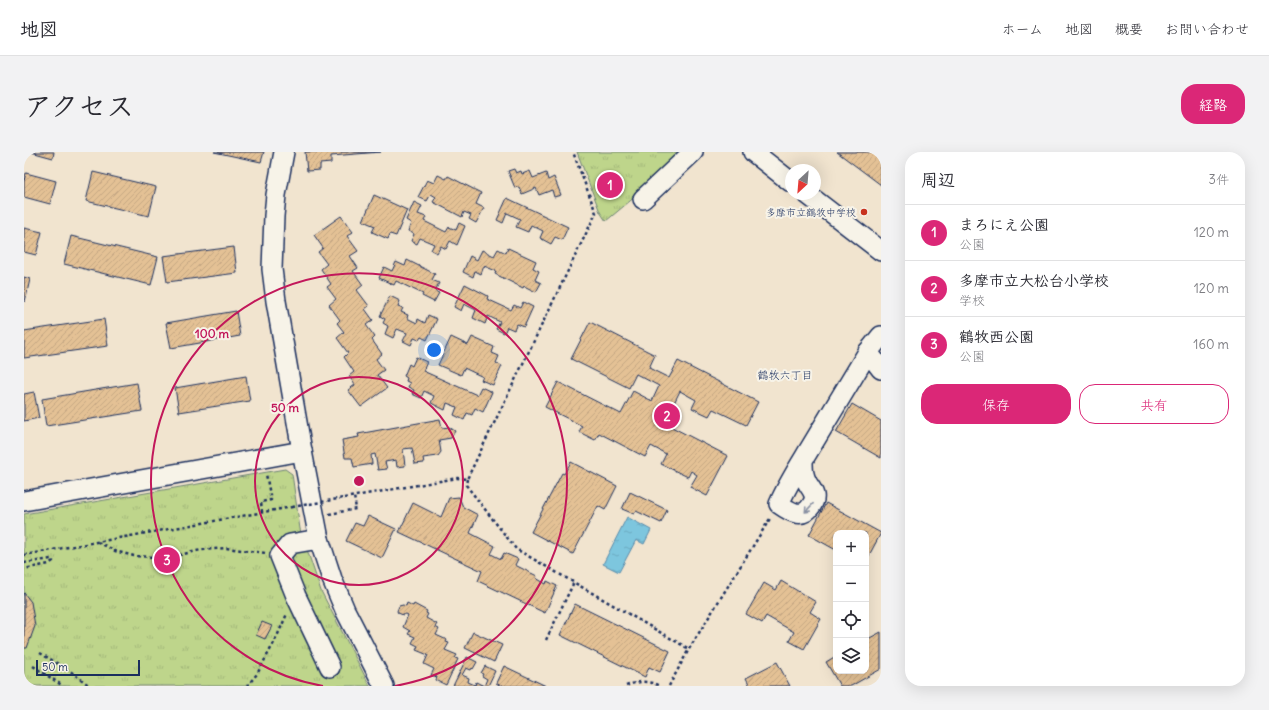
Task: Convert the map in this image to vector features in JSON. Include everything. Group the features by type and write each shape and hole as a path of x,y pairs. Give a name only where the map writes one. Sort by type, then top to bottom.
{"street":[{"path":"284,152 276,195 272,269 302,451 319,538 332,579 345,610 384,686"},
{"path":"643,199 693,152"},
{"path":"753,152 785,177"},
{"path":"815,200 881,251"},
{"path":"803,460 803,474 814,493 814,499 809,509 803,513 796,514 779,504 785,490 803,460 868,352 881,336"},
{"path":"868,352 881,370"},
{"path":"24,501 302,451"},
{"path":"319,538 290,544 280,556 296,596 330,667"}],"path":[{"path":"573,152 596,213 467,479 466,485 516,548 689,649"},
{"path":"262,512 261,502 271,500 265,469"},
{"path":"24,555 457,478 467,479"},
{"path":"325,514 356,509 354,496"},
{"path":"668,686 689,649 779,504"},
{"path":"98,542 115,551 134,556 175,556 201,550 226,548 280,556"},
{"path":"24,564 50,559 53,561 49,564 24,569"},
{"path":"546,640 574,582"},
{"path":"247,686 261,667 296,596"},
{"path":"40,653 70,671 90,686"},
{"path":"33,666 63,686"},
{"path":"626,686 636,682 650,682 660,686"}],"green space":[{"path":"577,152 686,152 606,221 600,212"},
{"path":"285,469 292,474 300,529 321,591 370,686 24,686 24,514"}],"water":[{"path":"627,517 651,530 644,544 636,540 619,572 603,564"}],"building":[{"path":"31,152 54,152 53,158"},
{"path":"214,152 264,152 261,162"},
{"path":"305,152 381,152 331,156 331,163 320,164 320,170 307,171"},
{"path":"837,152 881,152 881,185"},
{"path":"514,169 516,173 521,171 522,174 530,171 533,178 546,173 548,180 554,177 561,195 554,197 552,190 539,195 536,188 522,194 519,187 515,188 508,171"},
{"path":"93,172 156,187 149,216 86,201"},
{"path":"26,173 56,181 50,204 24,197 24,181"},
{"path":"438,175 446,179 448,176 481,193 476,204 484,208 476,223 469,219 471,215 464,212 462,217 433,202 436,197 431,194 427,201 418,197 427,180 434,183"},
{"path":"374,195 407,210 396,236 390,234 388,239 372,232 375,226 363,221"},
{"path":"507,198 568,227 562,240 555,237 551,244 540,238 543,231 531,225 528,232 516,227 520,219 507,213 503,223 497,220"},
{"path":"414,202 422,206 418,214 426,217 424,221 446,232 449,227 456,230 459,223 465,226 457,245 450,241 446,249 441,246 437,253 431,250 434,244 420,238 417,244 411,241 414,234 408,231 411,223 406,220"},
{"path":"341,216 353,232 347,236 358,251 350,256 358,268 353,271 363,285 357,290 369,306 365,309 373,320 366,325 375,337 372,340 382,354 376,359 384,370 377,375 387,388 361,407 348,390 355,385 349,376 354,372 344,357 348,353 337,338 344,332 337,323 340,320 329,305 336,299 327,287 331,284 321,269 327,264 318,252 323,248 314,235"},
{"path":"24,228 42,232 36,255 24,252"},
{"path":"71,236 158,257 151,285 64,264"},
{"path":"234,247 237,273 167,282 163,256"},
{"path":"508,248 536,261 533,268 539,271 535,280 541,283 536,292 524,286 523,288 495,274 496,271 484,266 481,274 475,271 473,277 463,272 470,256 477,260 482,250 494,256 498,249 506,253"},
{"path":"407,260 435,274 432,280 439,283 435,291 439,293 434,302 422,296 423,294 396,281 394,285 379,278 384,267 392,271 396,262 405,266"},
{"path":"24,277 30,279 25,302 24,301"},
{"path":"465,284 488,296 487,299 511,310 514,305 520,308 523,302 533,307 524,327 517,324 514,330 507,327 504,333 496,329 500,322 488,316 485,324 473,318 476,310 464,304 461,311 454,307"},
{"path":"390,296 400,301 398,306 403,308 401,312 408,315 407,318 417,323 418,319 425,323 428,315 437,319 427,340 421,337 419,340 414,338 411,345 403,341 407,333 397,329 393,338 385,334 388,326 383,323 385,319 380,316"},
{"path":"236,311 240,336 171,348 166,323"},
{"path":"104,319 108,346 24,358 24,331"},
{"path":"590,322 655,355 649,368 669,378 678,361 758,402 746,425 713,409 709,416 692,408 696,400 680,391 664,423 728,456 707,496 690,487 697,475 691,471 688,477 661,464 666,454 651,446 645,457 599,433 595,440 579,432 582,426 545,407 558,382 621,414 633,391 652,401 659,386 636,374 629,388 571,359"},
{"path":"451,337 468,345 472,337 494,347 492,353 499,356 496,363 502,366 493,385 481,380 483,377 464,368 461,375 438,365"},
{"path":"416,357 427,362 423,371 477,395 481,387 492,392 483,412 475,408 472,415 467,413 464,420 454,415 457,407 447,403 445,410 431,403 434,396 424,391 421,398 412,394 414,390 408,387 410,383 406,381 407,378 404,376 409,364 412,366"},
{"path":"246,376 250,401 179,412 175,388"},
{"path":"137,383 142,411 46,426 42,399"},
{"path":"34,392 39,418 24,421 24,394"},
{"path":"852,404 881,421 881,458 836,432"},
{"path":"440,419 442,428 449,427 455,431 451,438 439,440 441,452 438,456 423,458 424,463 415,464 412,448 403,449 405,466 397,467 396,460 385,462 387,469 378,470 375,454 371,455 372,464 354,467 352,458 345,458 342,440 359,437 358,434"},
{"path":"571,462 617,486 605,510 598,506 573,554 531,532 562,473 564,474"},
{"path":"630,492 667,510 661,523 636,511 634,514 622,509"},
{"path":"459,497 463,507 478,515 470,533 495,546 491,554 501,559 504,553 518,559 515,565 537,576 536,578 546,584 547,581 557,586 545,613 478,581 482,571 399,532 413,503 441,517 449,498"},
{"path":"826,503 881,533 869,555 869,530 833,530 833,548 809,535"},
{"path":"368,516 396,529 382,558 346,541 355,523 363,526"},
{"path":"781,581 816,602 810,612 821,619 804,649 789,641 794,632 766,616 762,623 746,614 764,583 776,590"},
{"path":"24,593 31,602 35,626 27,648 24,648"},
{"path":"407,603 413,606 414,604 427,611 426,613 428,614 426,618 437,624 435,627 439,629 436,635 447,640 446,642 449,643 445,650 457,655 455,658 458,659 446,685 436,680 437,677 431,675 434,669 424,664 428,655 416,650 418,646 412,643 415,637 408,634 410,631 403,627 408,615 403,615 397,611 399,606 406,606"},
{"path":"575,604 670,651 660,672 649,667 645,677 560,635"},
{"path":"262,622 272,626 265,639 256,635"},
{"path":"473,632 502,645 494,662 465,648"},
{"path":"881,632 881,669 851,686 840,686 833,674 869,674 869,638"},
{"path":"467,657 477,662 473,669 472,668 471,670 466,668 462,675 469,678 468,682 475,685 476,682 484,686 453,686"},
{"path":"833,658 833,674 826,662"},
{"path":"777,662 790,686 750,686 746,678"},
{"path":"485,666 495,671 488,686 484,686 487,679 482,676 483,674 481,673"},
{"path":"504,666 546,686 501,686 496,683"}],"place":[{"name":"まろにえ公園","path":"610,185"},
{"name":"多摩市立鶴牧中学校","path":"864,212"},
{"name":"多摩市立大松台小学校","path":"667,416"},
{"name":"鶴牧西公園","path":"167,560"}],"district":[{"name":"鶴牧六丁目","path":"785,375"}]}
